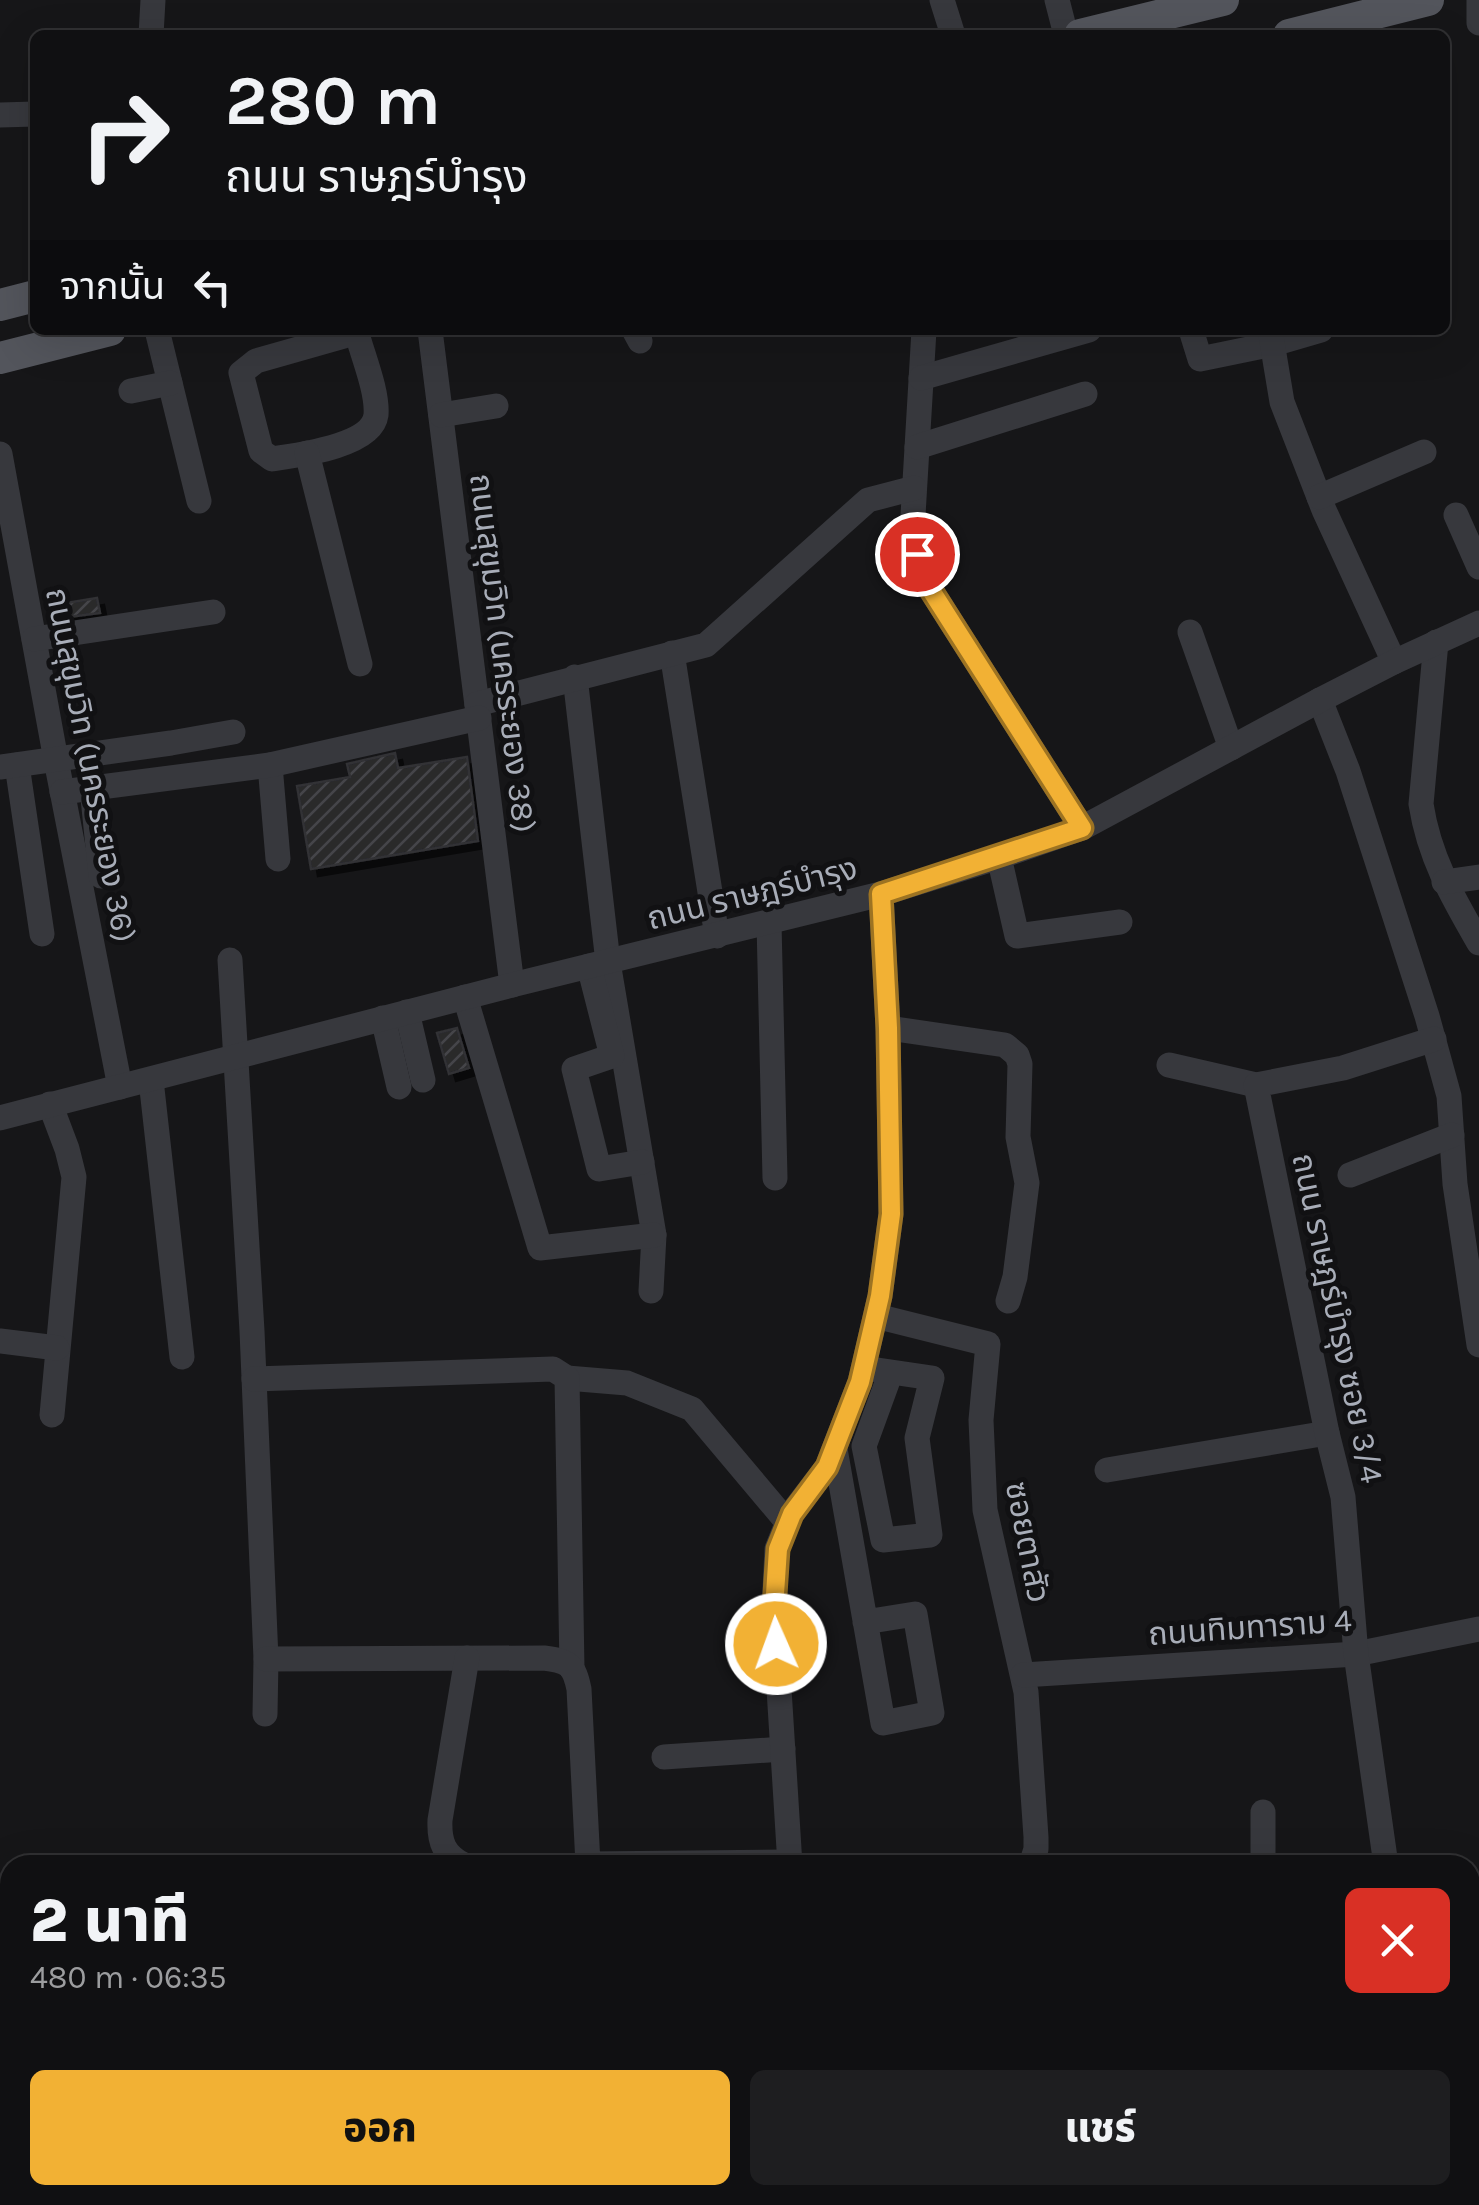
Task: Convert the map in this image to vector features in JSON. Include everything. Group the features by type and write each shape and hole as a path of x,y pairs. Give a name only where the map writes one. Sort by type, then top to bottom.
{"main road":[{"path":"1100,30 1223,0"},
{"path":"1309,30 1428,0"},
{"path":"0,304 30,297"},
{"path":"0,358 90,335"}],"street":[{"path":"150,30 153,0"},
{"path":"942,0 951,30"},
{"path":"1058,0 1065,30"},
{"path":"1479,0 1479,22"},
{"path":"0,115 30,114"},
{"path":"158,335 199,501"},
{"path":"345,335 256,361 241,373 260,451 272,459 360,437 373,426 376,412 357,335"},
{"name":"ถนนสุขุมวิท (นครระยอง 38)","path":"431,335 512,984"},
{"path":"924,335 912,532 922,576 1082,828"},
{"path":"921,378 1072,335"},
{"path":"1193,335 1200,358 1271,337 1282,402 1318,497 1394,662"},
{"path":"131,391 170,383"},
{"path":"917,446 1085,394"},
{"path":"441,415 496,406"},
{"path":"1318,497 1424,452"},
{"path":"306,453 360,664"},
{"name":"ถนนสุขุมวิท (นครระยอง 36)","path":"0,454 120,1087"},
{"path":"62,792 271,772 414,750 414,738 405,735 575,677 706,646 868,500 914,488"},
{"path":"1456,515 1479,567"},
{"path":"34,639 213,612"},
{"name":"ถนน ราษฎร์บำรุง","path":"0,1118 512,984 881,894 998,857 1082,828 1320,700 1479,623"},
{"path":"1190,632 1230,748"},
{"path":"1436,642 1421,804 1427,839 1444,882 1479,943"},
{"path":"672,652 717,936"},
{"path":"575,677 599,964 612,1056 574,1070 599,1169 642,1162"},
{"path":"1320,700 1348,771 1449,1096 1454,1184 1479,1345"},
{"path":"42,934 8,766 233,732"},
{"path":"271,772 278,859"},
{"path":"92,788 101,876"},
{"path":"998,857 1017,936 1120,922"},
{"path":"1444,882 1479,877"},
{"path":"789,1855 774,1609 778,1549 790,1519 831,1457 864,1368 876,1316 891,1214 881,894"},
{"path":"769,923 775,1178"},
{"path":"230,960 252,1331 265,1714"},
{"path":"599,964 654,1235 651,1292"},
{"path":"464,997 540,1248 654,1235"},
{"path":"395,1014 411,1083"},
{"path":"888,1028 1005,1044 1017,1055 1018,1137 1026,1183 1015,1276 1008,1301"},
{"path":"1169,1064 1256,1086 1343,1068 1434,1039"},
{"path":"150,1080 182,1358"},
{"name":"ถนน ราษฎร์บำรุง ซอย 3/4","path":"1256,1086 1343,1497 1356,1654 1385,1855"},
{"path":"50,1104 74,1177 52,1415"},
{"path":"1350,1174 1452,1135"},
{"name":"ซอยตาสัว","path":"876,1316 988,1344 981,1420 985,1510 1026,1692 1037,1855"},
{"path":"0,1342 58,1348"},
{"path":"864,1368 932,1378 917,1438 930,1535 883,1540 864,1446 891,1372"},
{"path":"254,1379 553,1369 567,1378 627,1383 692,1409 790,1519"},
{"path":"567,1378 572,1669"},
{"path":"1107,1470 1327,1433"},
{"path":"831,1457 865,1622"},
{"name":"ถนนทิมทาราม 4","path":"1023,1675 1356,1654 1479,1629"},
{"path":"451,1855 439,1838 440,1820 467,1658"},
{"path":"266,1659 544,1658 569,1664 576,1675 578,1690 587,1855"},
{"path":"664,1756 783,1748"},
{"path":"1263,1812 1263,1855"}],"building":[{"path":"97,598 100,613 68,617 66,603"},
{"path":"395,753 398,768 467,757 478,841 311,869 297,786 350,777 347,764"},
{"path":"457,1028 469,1068 449,1074 437,1033"}],"route":[{"path":"776,1644 778,1549 792,1514 827,1467 860,1382 880,1296 891,1214 881,894 1082,828 922,576 917,554"}]}
